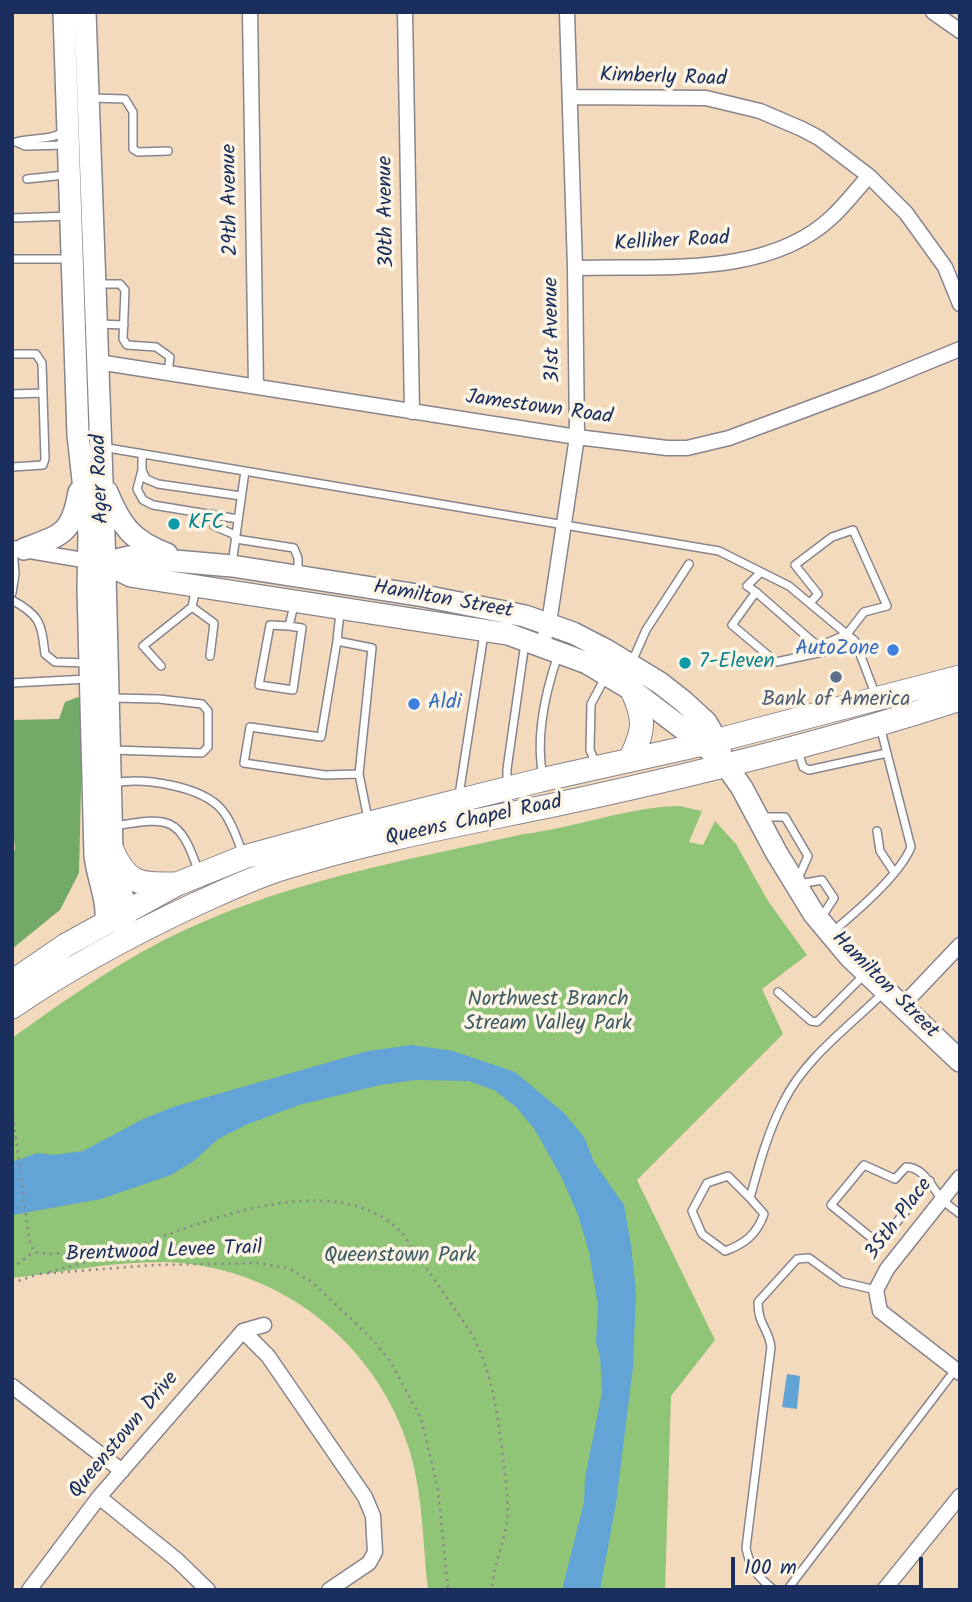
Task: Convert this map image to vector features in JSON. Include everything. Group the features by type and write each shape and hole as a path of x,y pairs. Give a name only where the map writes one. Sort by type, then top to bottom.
{"main road":[{"name":"Ager Road","path":"64,12 73,285 92,477 108,698 111,850 116,927"},
{"name":"Ager Road","path":"85,12 101,447 92,477"},
{"path":"16,548 57,536 69,526 92,477"},
{"path":"92,477 132,536 158,551 189,562"},
{"name":"Hamilton Street","path":"97,562 128,557 232,566 490,607 549,624 584,639 631,665 683,701 706,722 710,743"},
{"name":"Ager Road","path":"97,562 91,671 95,855 96,866 116,927"},
{"name":"Hamilton Street","path":"97,562 194,597 295,601 484,630 542,645 587,663 710,743 742,788 795,884 825,927 885,992 960,1061"},
{"name":"Queens Chapel Road","path":"12,1007 153,899 177,884 244,858 544,779 710,743 960,677"},
{"path":"630,760 642,734 639,706 632,690"},
{"name":"Queens Chapel Road","path":"12,982 66,945 284,868 409,836 647,785 880,725 960,699"},
{"path":"111,850 120,869 134,880 148,884 177,884"}],"street":[{"name":"29th Avenue","path":"250,12 256,387"},
{"name":"30th Avenue","path":"405,12 412,412"},
{"name":"31st Avenue","path":"542,645 549,624 577,438 567,12"},
{"path":"933,12 960,31"},
{"name":"Kimberly Road","path":"570,97 706,98 741,105 783,120 819,138 882,187 919,230 944,267 960,304"},
{"name":"Kelliher Road","path":"575,268 696,265 748,259 784,247 813,231 832,217 869,176"},
{"name":"Jamestown Road","path":"98,362 577,438 667,448 701,445 729,438 960,349"},
{"name":"Hamilton Street","path":"16,548 97,562"},
{"path":"901,1007 960,945"},
{"name":"35th Place","path":"876,1290 887,1269 960,1177"},
{"path":"876,1290 880,1311 957,1372"},
{"path":"264,1325 243,1331 268,1356 370,1506 375,1552 373,1557 369,1563 329,1590"},
{"name":"Queenstown Drive","path":"29,1590 99,1497 243,1331"},
{"path":"12,1386 122,1471"},
{"path":"884,1590 960,1496"},
{"path":"99,1497 177,1560 208,1590"}],"lane":[{"path":"88,98 125,99 133,112 133,149 138,152 168,151"},
{"path":"14,141 59,135 67,137"},
{"path":"14,141 25,146 67,137"},
{"path":"27,179 69,175"},
{"path":"12,218 70,216"},
{"path":"12,259 94,259"},
{"path":"73,285 120,284 125,290 123,339 127,345 156,347 170,357 168,373"},
{"path":"97,324 124,325"},
{"path":"12,354 36,354 42,363 45,459 43,465 12,467"},
{"path":"12,394 43,393"},
{"path":"101,447 719,551 789,586 855,640 877,699"},
{"path":"142,454 142,470 137,489 143,500 153,505 238,519"},
{"path":"142,470 146,479 158,484 241,496"},
{"path":"232,566 245,471"},
{"path":"212,514 215,526 233,534 236,539 294,548 298,558 298,576"},
{"path":"761,572 747,586 813,642 819,645 847,634 864,612 887,606 853,530 832,537 795,565 818,594 810,603"},
{"path":"12,593 16,548"},
{"path":"631,665 646,630 689,564"},
{"path":"756,592 732,625 776,662 846,647 855,640"},
{"path":"161,666 143,646 194,597 214,623 210,656"},
{"path":"12,600 30,610 40,622 45,654 55,662 91,671"},
{"path":"289,626 295,601"},
{"path":"340,608 321,737 250,727 244,763 325,775 359,774"},
{"path":"270,625 289,626 302,628 293,690 259,685 270,625"},
{"path":"458,802 484,630"},
{"path":"337,641 372,648 359,774 369,824"},
{"path":"542,645 546,691 540,759 544,779"},
{"path":"507,789 507,769 542,645"},
{"path":"12,683 91,671"},
{"path":"597,767 590,750 591,704 606,675"},
{"path":"108,698 159,699 202,705 208,711 208,747 202,753 109,750"},
{"path":"825,927 861,908 907,857 911,847 880,725"},
{"path":"796,747 803,767 808,770 887,753"},
{"path":"110,784 146,781 181,788 203,796 221,808 244,858"},
{"path":"111,827 155,820 170,824 185,837 200,876"},
{"path":"877,831 880,851 894,872"},
{"path":"778,992 811,1021 817,1022 866,973"},
{"path":"750,1198 765,1147 784,1099 811,1062 885,992"},
{"path":"930,1181 879,1244 831,1205 864,1165 895,1179 906,1167 912,1167 930,1181 942,1199 960,1214"},
{"path":"728,1176 750,1198 764,1214 759,1229 743,1245 725,1251 702,1234 692,1211 707,1183 728,1176"},
{"path":"774,1590 754,1573 747,1548 771,1348 769,1334 758,1318 758,1302 797,1259 809,1258 842,1282 876,1290"},
{"path":"787,1590 957,1372"}],"path":[{"path":"12,1109 27,1225 34,1252"},
{"path":"12,1283 96,1259 234,1212 291,1202 316,1201 344,1205 383,1216 394,1224 470,1331 491,1382 507,1488 507,1512 492,1590"},
{"path":"12,1268 34,1252 96,1259"},
{"name":"Brentwood Levee Trail","path":"40,1274 154,1265 258,1263 288,1268 312,1282 371,1338 390,1361 421,1418 438,1489 449,1590"}],"green space":[{"path":"78,697 83,702 79,873 60,910 12,949 12,854 15,849 12,818 12,720 59,719 65,702"},
{"name":"Northwest Branch Stream Valley Park","path":"679,806 702,811 689,842 703,845 715,821 736,844 768,901 807,955 762,989 783,1034 637,1180 715,1340 671,1396 665,1590 428,1590 418,1486 410,1452 395,1413 374,1377 349,1345 319,1318 285,1295 248,1278 208,1267 166,1262 128,1263 12,1278 12,1038 124,962 207,920 251,903 340,876 432,854 621,814"}],"water":[{"path":"412,1045 453,1051 515,1072 564,1113 584,1137 594,1162 624,1205 636,1293 633,1367 616,1504 600,1590 562,1590 584,1502 585,1478 602,1392 600,1356 596,1343 598,1305 589,1252 578,1215 562,1178 535,1130 516,1107 494,1090 469,1081 415,1080 380,1085 299,1105 248,1124 218,1139 195,1160 171,1175 101,1199 12,1215 12,1162 38,1153 54,1155 83,1151 143,1119 176,1106 368,1051"},
{"path":"787,1374 800,1376 797,1409 782,1407"}],"place":[{"name":"KFC","path":"174,524"},
{"name":"AutoZone","path":"893,650"},
{"name":"7-Eleven","path":"685,663"},
{"name":"Bank of America","path":"836,677"},
{"name":"Aldi","path":"414,704"}],"park label":[{"name":"Queenstown Park","path":"400,1257"}]}
